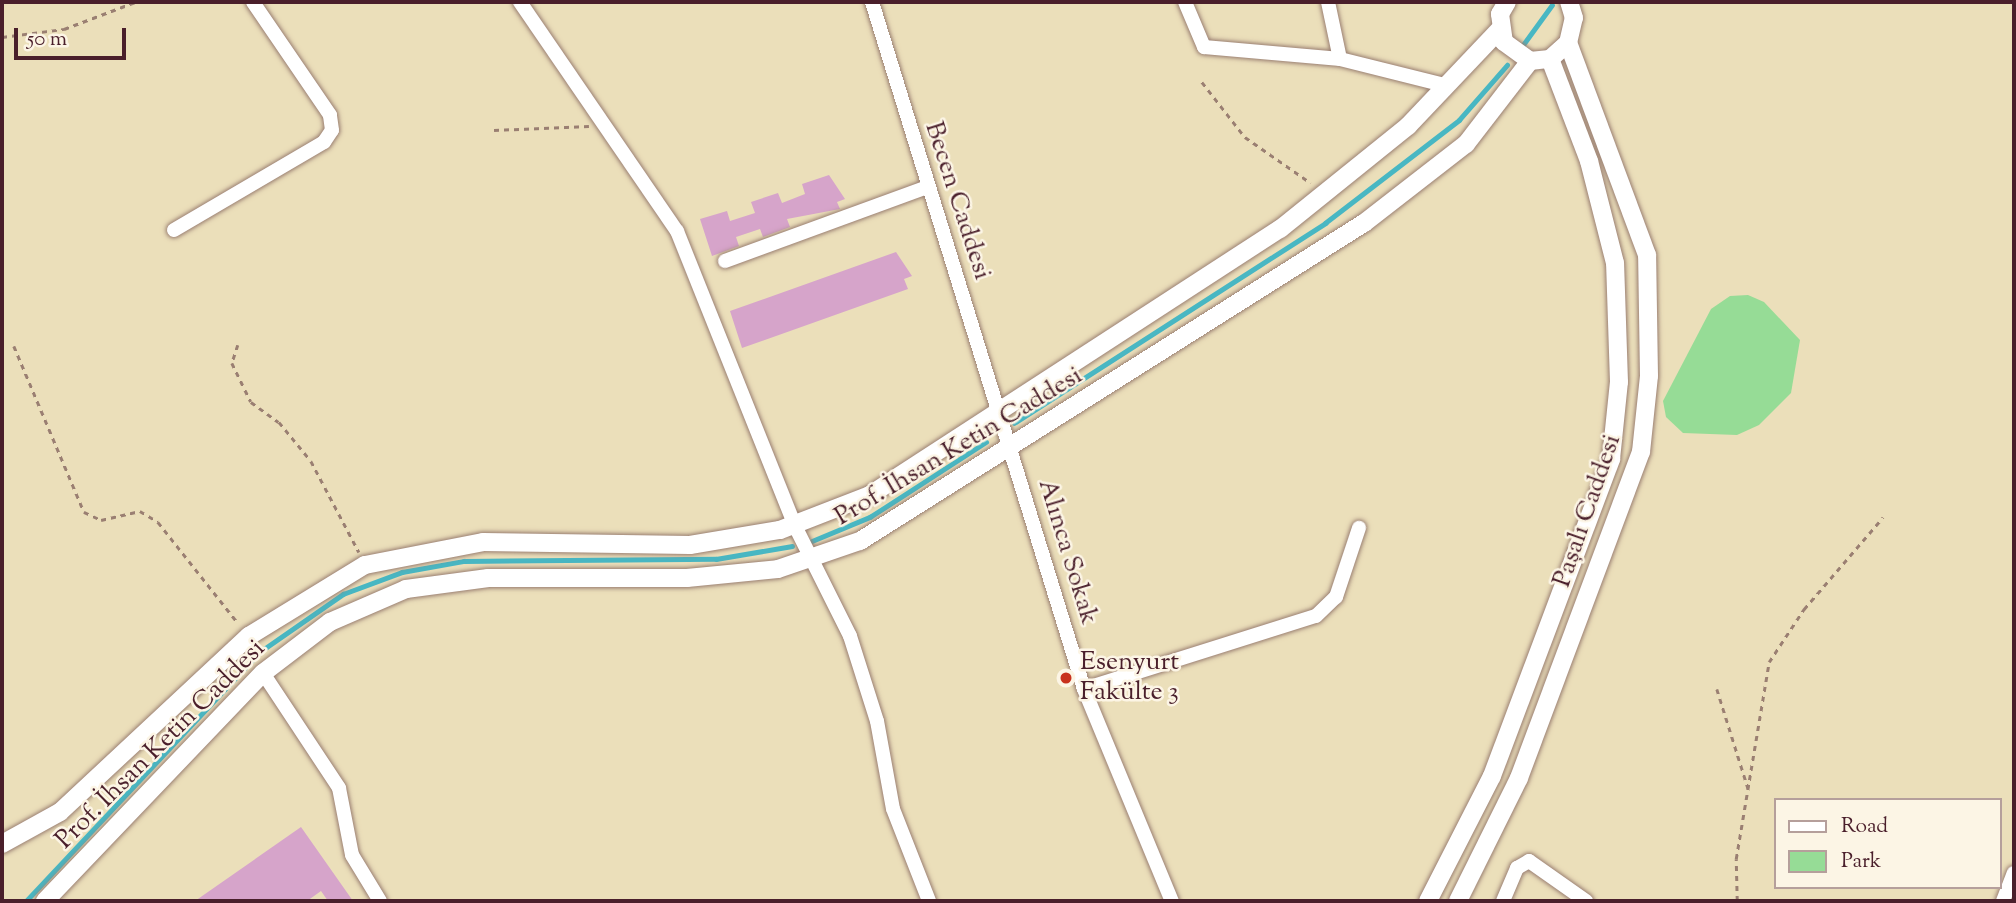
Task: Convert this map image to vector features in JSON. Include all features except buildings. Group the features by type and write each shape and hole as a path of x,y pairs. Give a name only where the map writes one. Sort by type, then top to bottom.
{"street":[{"path":"174,230 324,142 332,130 330,115 254,2"},
{"path":"520,2 677,231 794,524 850,636 877,721 892,809 929,901"},
{"name":"Becen Caddesi","path":"873,2 995,416 1009,452"},
{"path":"1185,2 1204,47 1340,59 1448,86"},
{"path":"1328,2 1340,59"},
{"path":"1507,2 1500,29 1504,42 1530,61 1550,59 1568,43 1575,7"},
{"name":"Prof. İhsan Ketin Caddesi","path":"2,845 60,812 249,636 365,565 483,542 690,545 794,524 870,495 1280,229 1448,86 1500,29"},
{"name":"Paşalı Caddesi","path":"1458,901 1519,778 1641,452 1649,376 1647,255 1568,43"},
{"name":"Paşalı Caddesi","path":"1428,901 1492,776 1611,459 1619,382 1615,263 1589,161 1550,59"},
{"name":"Prof. İhsan Ketin Caddesi","path":"45,901 264,673 330,622 406,589 488,578 687,578 778,569 860,541 1009,452 1364,223 1465,144 1530,61"},
{"path":"725,261 927,187"},
{"name":"Alınca Sokak","path":"1009,452 1084,689 1172,901"},
{"path":"1084,689 1317,616 1336,597 1359,528"},
{"path":"264,673 339,788 352,855 380,901"},
{"path":"1503,901 1517,868 1530,861 1586,901"},
{"path":"2003,901 2014,873"}],"path":[{"path":"2,37 64,29 135,2"},
{"path":"1202,82 1257,149 1326,192"},
{"path":"494,130 604,126"},
{"path":"238,345 232,363 251,402 279,422 311,461 365,565"},
{"path":"14,346 84,512 102,520 140,511 158,522 249,636"},
{"path":"1737,901 1736,859 1769,662 1797,617 1883,517"},
{"path":"1717,689 1749,791"}],"green space":[{"path":"1748,295 1764,302 1800,340 1791,393 1759,425 1737,435 1683,433 1666,417 1663,401 1711,309 1730,296"}],"waterway":[{"path":"1520,49 1552,5"},
{"path":"1014,423 1325,223 1459,120 1507,65"},
{"path":"812,541 870,517 986,442"},
{"path":"26,901 261,651 343,594 402,572 464,561 716,559 792,546"}],"place":[{"name":"Esenyurt Fakülte 3","path":"1066,678"}]}
